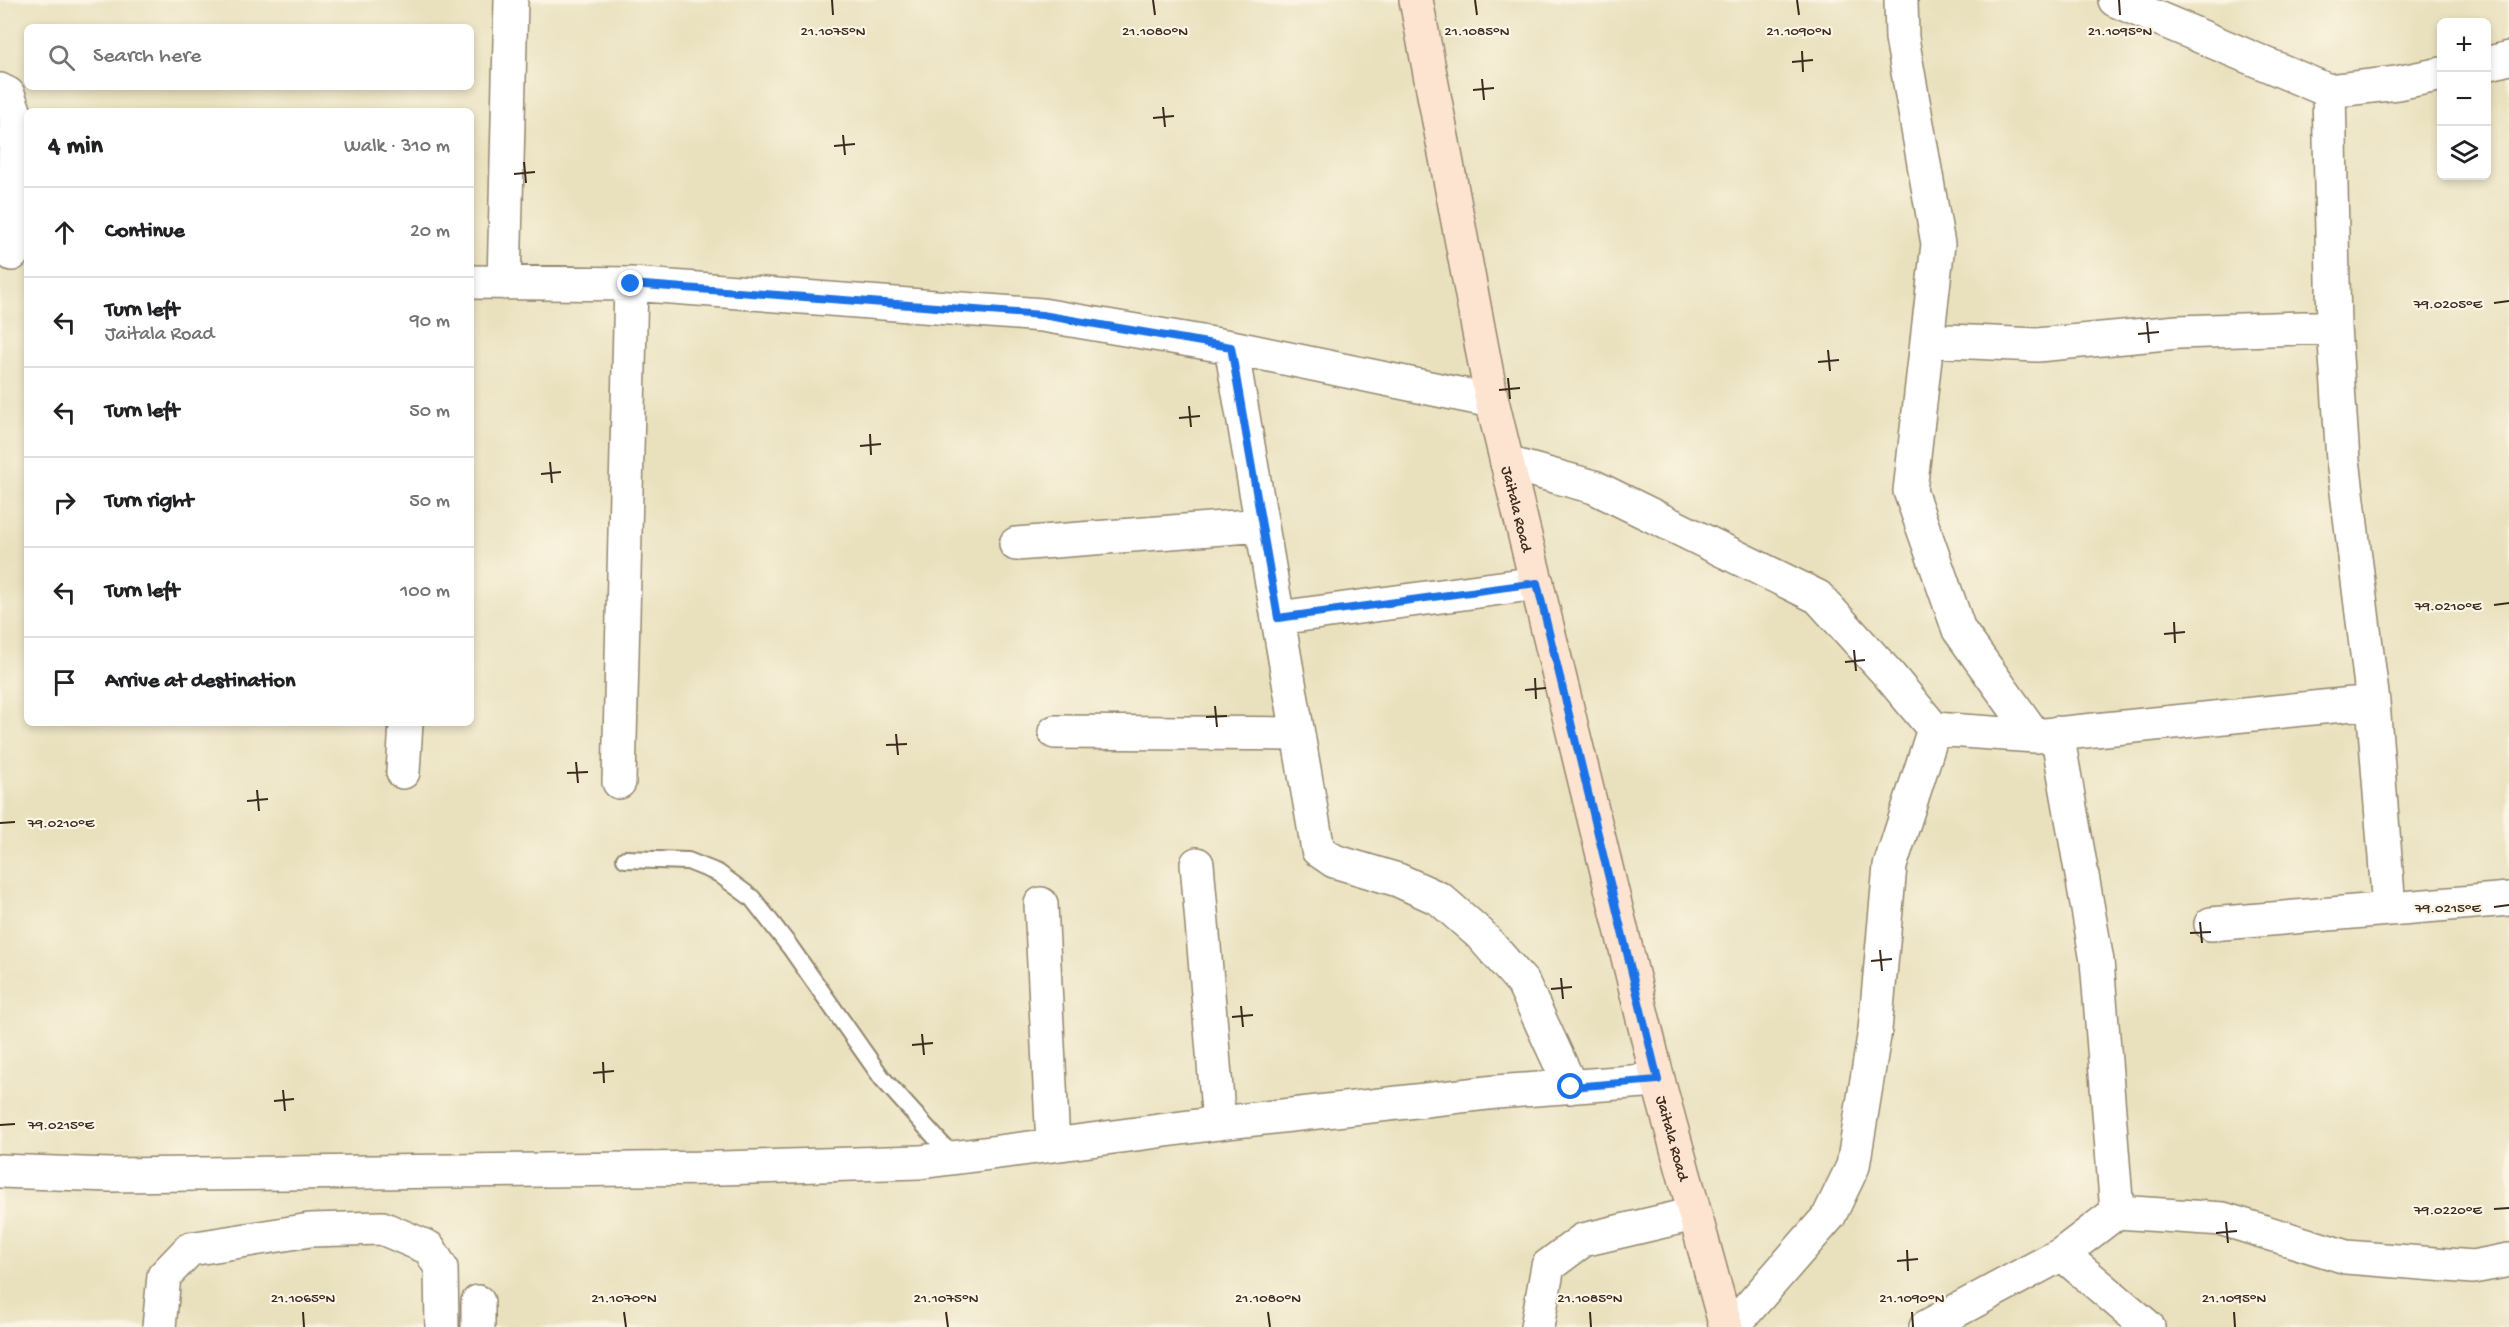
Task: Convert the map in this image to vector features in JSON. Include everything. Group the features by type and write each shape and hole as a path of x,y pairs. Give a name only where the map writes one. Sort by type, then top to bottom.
{"street":[{"path":"504,283 512,0"},
{"name":"Jaitala Road","path":"1416,0 1492,401 1658,1080 1726,1327"},
{"path":"1900,0 1902,38 1938,244 1910,492 1959,630 2046,734 2097,962 2117,1212"},
{"path":"2115,0 2329,91 2397,83 2437,75"},
{"path":"2491,63 2509,58"},
{"path":"0,90 8,94 16,116 13,254"},
{"path":"2329,91 2334,327 2343,460 2373,702 2389,909"},
{"path":"474,282 631,284 1042,315 1231,347 1492,401"},
{"path":"619,782 631,284"},
{"path":"1927,340 2037,345 2178,332 2334,327"},
{"path":"1231,347 1318,850 1334,861 1398,880 1440,899 1480,934 1523,983 1571,1087"},
{"path":"1507,463 1594,487 1818,597 1889,675 1934,729 2046,734 2373,702"},
{"path":"1016,544 1262,525"},
{"path":"1278,618 1537,583"},
{"path":"403,772 405,726"},
{"path":"1732,1327 1829,1216 1854,1166 1875,1030 1890,866 1934,729"},
{"path":"1055,732 1298,734"},
{"path":"1197,864 1220,1123"},
{"path":"2211,924 2509,899"},
{"path":"1041,904 1053,1145"},
{"path":"0,1171 110,1175 721,1168 920,1162 1220,1123 1496,1092 1658,1080"},
{"path":"1926,1327 2062,1254 2117,1212 2223,1219 2346,1257 2473,1268 2509,1260"},
{"path":"1537,1327 1548,1266 1582,1240 1694,1214"},
{"path":"159,1327 164,1276 190,1249 310,1230 382,1228 429,1248 441,1268 442,1327"},
{"path":"2062,1254 2148,1327"}],"lane":[{"path":"625,859 688,861 718,873 752,898 790,946 882,1078 954,1158"}],"route":[{"path":"631,284 1042,315 1231,347 1278,618 1537,583 1658,1080 1571,1087"}]}
